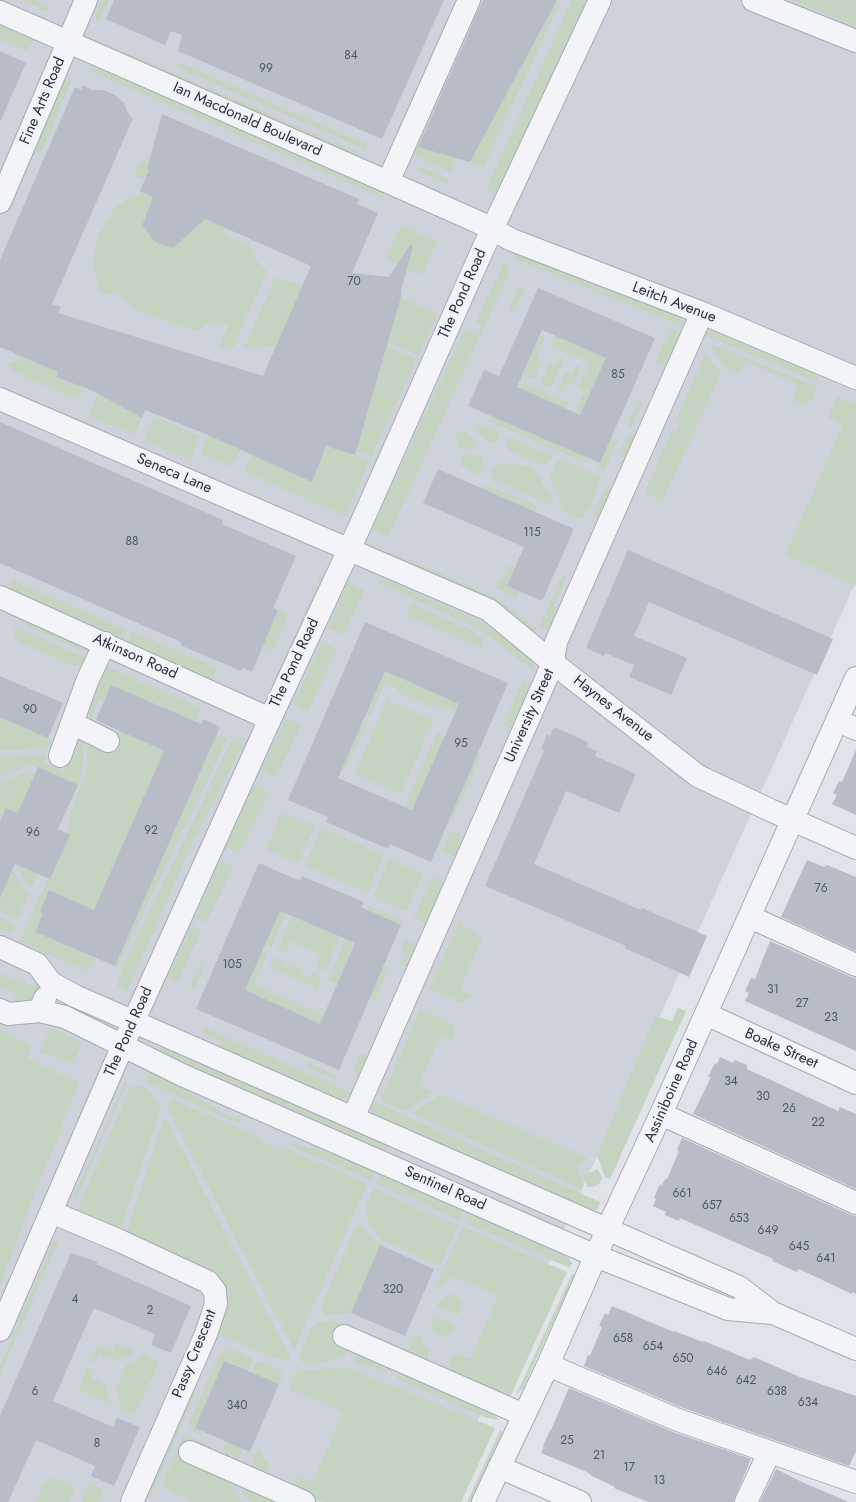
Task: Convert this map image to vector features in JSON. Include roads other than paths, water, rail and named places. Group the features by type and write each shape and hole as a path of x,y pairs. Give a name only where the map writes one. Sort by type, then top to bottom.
{"street":[{"name":"Fine Arts Road","path":"0,202 86,0"},
{"path":"388,182 469,0"},
{"name":"The Pond Road","path":"0,1330 123,1045 270,719 492,230 600,0"},
{"path":"753,0 856,41"},
{"name":"Ian Macdonald Boulevard","path":"0,12 388,182 492,230"},
{"name":"Leitch Avenue","path":"492,230 512,240 702,313 856,378"},
{"name":"University Street","path":"353,1118 553,663 556,642 702,313"},
{"name":"Seneca Lane","path":"0,399 349,548"},
{"name":"Haynes Avenue","path":"349,548 488,610 698,776 856,848"},
{"name":"Atkinson Road","path":"0,597 270,719"},
{"path":"60,756 88,679 105,643"},
{"name":"Assiniboine Road","path":"483,1502 548,1365 607,1230 793,820 846,724 856,678"},
{"path":"72,723 108,741"},
{"path":"750,917 856,965"},
{"path":"0,946 37,964 51,983 40,1011"},
{"name":"Sentinel Road","path":"51,983 75,996 739,1287 773,1313 856,1349"},
{"name":"Sentinel Road","path":"0,1010 8,1014 40,1011 65,1016 182,1075 596,1256 728,1308 773,1313"},
{"name":"Boake Street","path":"706,1014 856,1083"},
{"path":"661,1114 856,1203"},
{"name":"Passy Crescent","path":"51,1212 120,1241 208,1282 215,1292 216,1304 206,1334 132,1502"},
{"path":"344,1336 524,1415"},
{"path":"548,1365 678,1420 856,1482"},
{"path":"190,1452 304,1502"},
{"path":"746,1502 769,1453"},
{"path":"499,1467 580,1502"}]}
